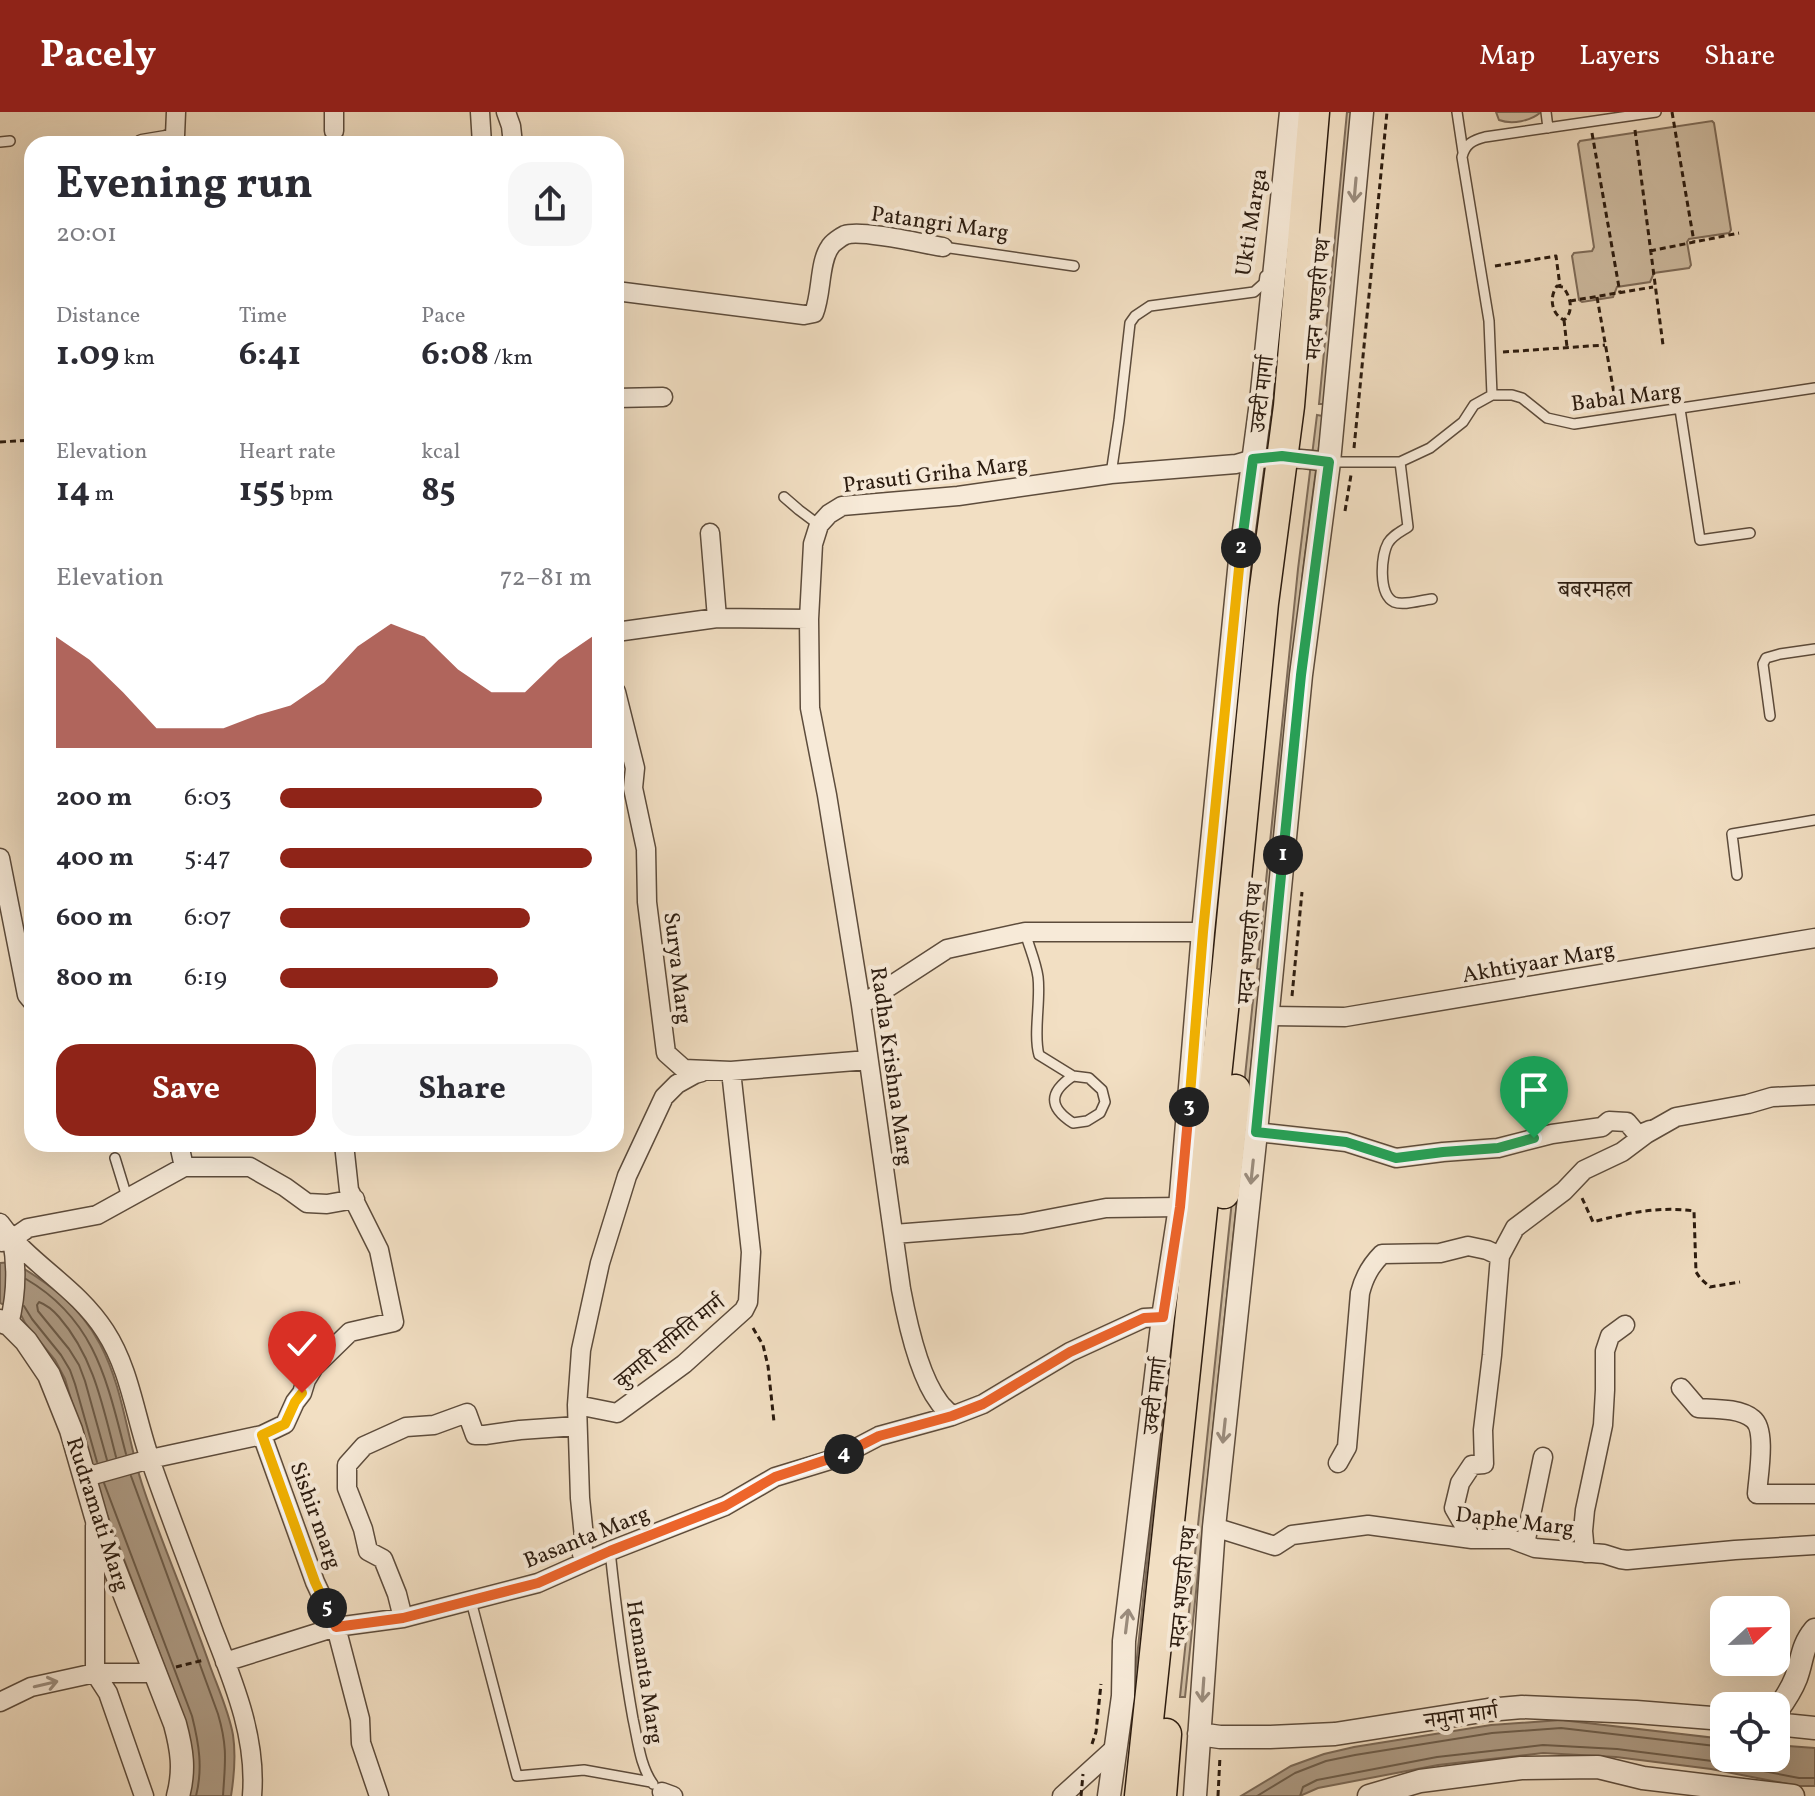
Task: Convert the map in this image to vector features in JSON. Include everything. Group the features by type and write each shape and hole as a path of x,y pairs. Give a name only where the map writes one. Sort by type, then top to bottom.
{"highway":[{"name":"मदन भण्डारी पथ","path":"1152,1784 1230,1138 1278,637 1292,459 1289,406 1314,112"},
{"name":"मदन भण्डारी पथ","path":"1152,1784 1124,1741 1263,603 1292,459 1308,409 1333,112"}],"street":[{"path":"175,136 176,112"},
{"path":"506,112 512,136"},
{"name":"उक्टी मार्गा","path":"1109,1796 1124,1741 1124,1641 1163,1317 1180,1207 1203,932 1240,560 1292,459 1277,262 1291,112"},
{"path":"1196,1791 1214,1527 1256,1132 1278,1016 1301,675 1292,459 1362,112"},
{"path":"475,113 480,136"},
{"name":"Patangri Marg","path":"624,292 804,315 814,313 819,301 822,269 830,246 846,234 878,235 943,247"},
{"path":"624,398 663,397"},
{"name":"Prasuti Griha Marg","path":"819,525 842,506 958,496 1111,474 1292,459"},
{"path":"624,631 717,618 809,619 813,544 819,525"},
{"path":"710,533 717,618"},
{"name":"Radha Krishna Marg","path":"809,619 810,708 861,1005 894,1234"},
{"name":"Surya Marg","path":"624,724 635,768 633,788 646,849 647,902 666,1053 684,1069 724,1070"},
{"path":"0,858 24,980"},
{"path":"861,1005 947,949 1025,932 1203,932"},
{"name":"Akhtiyaar Marg","path":"1278,1016 1345,1017 1815,938"},
{"path":"590,1560 582,1554 584,1537 577,1426 581,1350 600,1263 627,1176 664,1097 677,1084 695,1074 868,1060"},
{"name":"कुमारी समिति मार्ग","path":"577,1405 617,1413 684,1364 744,1310 748,1302 751,1252 724,1070"},
{"path":"1472,1539 1454,1508 1460,1483 1472,1465 1484,1464 1483,1430 1500,1256 1515,1228 1564,1191 1584,1170 1622,1152 1676,1117 1772,1097 1815,1095"},
{"path":"1256,1132 1346,1142 1396,1158 1498,1148 1543,1136 1602,1127 1609,1121 1627,1122 1638,1135 1662,1125"},
{"path":"181,1152 184,1167"},
{"path":"90,1476 145,1460 262,1435 285,1424 314,1367 350,1332 394,1322 379,1250 349,1190 345,1152"},
{"path":"9,1246 28,1228 97,1215 184,1167 250,1167 307,1203 327,1204 355,1199"},
{"path":"952,1416 939,1403 927,1380 909,1328 894,1234 1022,1224 1106,1208 1180,1207"},
{"path":"0,1223 9,1246 28,1255 86,1305 104,1329 123,1366 145,1460 245,1720 251,1752 252,1796"},
{"name":"Rudramati Marg","path":"9,1246 7,1318 49,1375 90,1476 100,1531 166,1670 168,1704 182,1750 183,1767 178,1796"},
{"path":"1338,1463 1347,1447 1360,1293 1364,1277 1372,1264 1382,1254 1440,1253 1468,1246 1500,1256"},
{"name":"Basanta Marg","path":"220,1658 336,1627 403,1618 538,1583 725,1506 775,1477 837,1458 879,1436 983,1404 1070,1352 1144,1318 1163,1317"},
{"path":"1585,1553 1585,1510 1603,1425 1605,1351 1610,1336 1625,1325"},
{"path":"1681,1388 1698,1408 1739,1412 1754,1419 1760,1428 1761,1453 1757,1494 1815,1494"},
{"path":"403,1618 383,1559 368,1551 347,1488 347,1465 364,1446 406,1427 434,1425 467,1413 475,1435 577,1426"},
{"name":"Sishir marg","path":"262,1435 315,1582 336,1627 360,1719 361,1743 379,1796"},
{"path":"1525,1544 1543,1457"},
{"path":"95,1511 95,1673 108,1693 144,1796"},
{"name":"Daphe Marg","path":"1214,1527 1275,1546 1292,1535 1368,1525 1472,1539 1511,1539 1535,1548 1604,1554 1627,1560 1815,1545"},
{"path":"1789,1692 1806,1641 1815,1630"},
{"path":"0,1702 31,1687 95,1673 166,1670"},
{"name":"नमुना मार्ग","path":"1199,1734 1220,1737 1335,1734 1522,1707 1710,1718"},
{"path":"1790,1725 1815,1728"},
{"path":"1062,1796 1124,1741"},
{"path":"1370,1796 1521,1768 1598,1767 1642,1787 1793,1796"}],"lane":[{"name":"Ukti Marga","path":"1111,474 1130,323 1135,316 1150,306 1254,292 1264,283 1282,112"},
{"path":"1292,459 1400,462 1430,448 1463,422 1474,405 1492,395 1489,321 1457,112"},
{"path":"1546,112 1548,128"},
{"path":"1463,152 1475,139 1590,122 1602,116 1656,112"},
{"name":"Patangri Marg","path":"943,247 1074,266"},
{"name":"Babal Marg","path":"1492,395 1522,398 1547,418 1574,424 1815,388"},
{"path":"1680,409 1700,540 1750,533"},
{"path":"1400,462 1408,527 1393,536 1386,546 1383,589 1388,597 1398,603 1432,599"},
{"path":"784,497 819,525"},
{"path":"1770,716 1763,664 1766,658 1815,649"},
{"path":"1737,875 1732,834 1815,820"},
{"path":"1025,932 1038,976 1036,1048 1039,1055 1073,1076 1089,1078 1102,1090 1105,1102 1100,1113 1087,1121 1073,1123 1061,1116 1055,1105 1055,1092 1073,1076"},
{"path":"115,1158 127,1197"},
{"path":"304,1328 314,1367"},
{"name":"Hemanta Marg","path":"610,1551 619,1639 639,1749 662,1790"},
{"path":"471,1601 517,1776 584,1770 662,1790"}],"path":[{"path":"1345,513 1353,462 1387,112"},
{"path":"1672,112 1694,242"},
{"path":"1633,115 1663,345"},
{"path":"1590,122 1620,293"},
{"path":"1650,251 1739,233"},
{"path":"1480,268 1556,256 1560,286 1566,290 1570,301 1570,312 1564,320 1567,347"},
{"path":"1560,286 1554,290 1552,304 1555,314 1564,320"},
{"path":"1570,301 1655,287"},
{"path":"1597,297 1615,399"},
{"path":"1491,353 1605,345"},
{"path":"0,442 24,440"},
{"path":"1278,1016 1303,884"},
{"path":"1575,1180 1593,1222 1659,1209 1694,1211 1696,1272 1710,1287 1740,1282"},
{"path":"744,1310 763,1345 774,1422"},
{"path":"166,1670 220,1658"},
{"path":"1081,1796 1083,1774"},
{"path":"1218,1796 1221,1777"}],"shaded area":[{"path":"1347,112 1352,112 1324,404 1319,404"},
{"path":"1496,112 1541,112 1527,120 1510,122 1499,120"},
{"path":"1712,121 1731,230 1729,233 1689,239 1689,268 1654,273 1650,282 1617,287 1613,297 1579,300 1572,256 1574,253 1592,251 1594,247 1580,141"},
{"path":"1317,415 1323,416 1303,570 1261,969 1257,969 1298,569"},
{"path":"1209,977 1217,978 1141,1695 1133,1695"},
{"path":"1255,981 1260,981 1185,1697 1180,1697"}],"water":[{"path":"13,1262 51,1287 73,1307 92,1330 108,1360 142,1484 229,1718 234,1750 231,1796 187,1796 192,1757 184,1718 97,1488 65,1379 55,1360 20,1313 0,1303 0,1263"},
{"path":"1561,1720 1710,1737 1710,1769 1616,1757 1543,1753 1438,1765 1318,1788 1300,1796 1241,1796 1291,1766 1324,1754 1491,1725"},
{"path":"1790,1746 1815,1748 1815,1786 1798,1786 1726,1772 1790,1772"}],"district":[{"name":"बबरमहल","path":"1595,589"}],"route":[{"path":"302,1393 285,1424 262,1435 315,1582 336,1627 403,1618 538,1583 725,1506 775,1477 837,1458 879,1436 983,1404 1070,1352 1144,1318 1163,1317 1180,1207 1203,932 1253,459 1282,456 1329,462 1301,675 1256,1132 1346,1142 1396,1158 1498,1148 1534,1138"}]}
